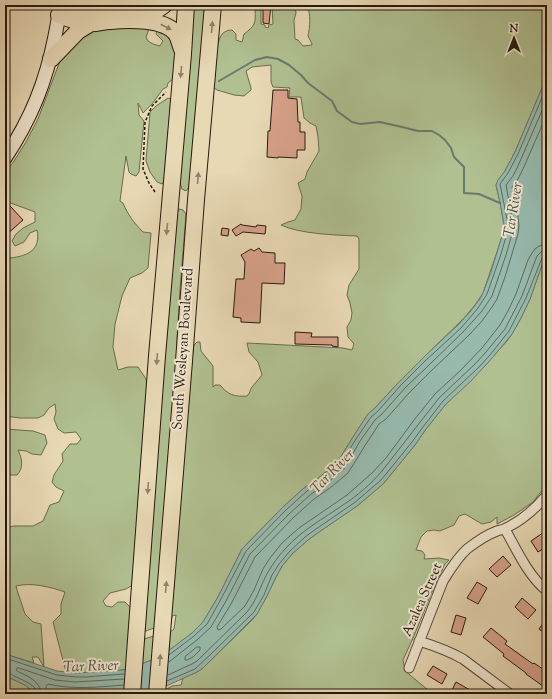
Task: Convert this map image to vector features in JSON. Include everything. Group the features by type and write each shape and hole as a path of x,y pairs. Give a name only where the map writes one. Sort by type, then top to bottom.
{"highway":[{"path":"83,5 94,18"},
{"path":"51,59 78,31 94,18 146,14 157,10 164,5"},
{"name":"South Wesleyan Boulevard","path":"132,694 157,356 163,195 182,54 186,5"},
{"name":"South Wesleyan Boulevard","path":"157,694 213,5"},
{"path":"60,9 72,9 94,18 110,21 146,21 164,25 172,29 176,34 180,41 182,54"},
{"path":"163,195 196,200"}],"main road":[{"path":"5,158 17,140 36,102 51,59 60,9"}],"street":[{"name":"Azalea Street","path":"409,668 443,581 460,556 476,542 496,531 505,529 531,512 547,495"},
{"path":"505,529 527,566 542,587 547,591"},
{"path":"419,641 442,648 459,657 510,694"}],"path":[{"path":"163,195 149,183 143,169 145,122 152,106 166,92"}],"green space":[{"path":"191,5 206,5 192,179 186,191 182,189 180,183"},
{"path":"272,5 295,5 295,39 298,40 303,46 312,45 308,36 310,20 307,5 547,5 547,76 515,152 496,185 504,225 503,233 483,293 464,318 368,414 337,463 304,488 283,507 242,549 218,597 203,622 192,633 170,650 168,634 174,629 176,615 172,616 171,624 169,625 194,345 197,342 200,342 201,351 213,366 213,387 215,385 220,385 226,391 235,396 247,396 262,375 258,362 249,352 247,343 343,348 352,350 354,344 348,337 347,327 351,320 352,313 347,295 349,285 359,269 359,239 357,236 308,232 281,225 295,220 301,209 302,196 298,183 305,179 307,172 319,151 316,126 304,118 301,97 289,97 290,88 273,87 271,82 271,65 252,67 246,71 251,90 244,96 217,90 213,85 214,66 220,37 223,33 232,30 236,34 236,40 242,42 244,34 254,24 255,10 261,10 261,24 268,28 269,25 273,24"},
{"path":"116,23 149,29 146,37 148,41 160,46 163,41 156,34 157,30 168,30 176,54 173,79 168,83 167,87 163,89 143,113 138,103 139,115 144,121 139,172 136,176 129,172 126,156 120,201 123,203 129,215 140,229 143,232 151,233 148,268 142,273 130,278 122,296 115,324 113,347 118,370 128,367 138,367 146,379 149,392 136,583 126,589 110,593 103,601 106,606 112,607 118,602 125,602 132,609 129,668 123,670 76,673 66,672 53,622 61,614 61,604 65,592 53,588 35,585 16,586 25,614 33,622 41,624 44,667 38,657 32,657 34,663 5,654 5,529 13,526 33,526 43,521 50,505 59,502 64,491 56,487 52,482 54,475 63,461 62,454 70,444 77,444 81,439 76,432 64,433 58,429 54,419 56,412 55,404 49,408 44,415 38,418 5,416 5,264 10,258 22,256 32,251 37,243 38,237 37,230 30,233 24,242 15,246 12,241 16,234 23,228 35,222 35,212 8,202 5,204 5,173 26,142 38,119 63,53 79,36"},
{"path":"168,98 171,99 164,181 162,184 157,182 150,172 146,161 150,112"},
{"path":"179,209 183,210 186,214 177,340 176,386 157,627 143,632 147,554 177,213"},
{"path":"547,256 547,484 533,502 497,524 497,517 491,522 482,524 465,514 459,516 454,525 440,531 427,531 421,537 416,550 422,551 425,555 424,559 439,558 449,560 445,564 431,594 403,660 405,671 433,694 164,694 165,690 172,686 181,685 183,678 203,668 253,619 267,596 282,566 293,553 308,540 357,506 383,484 446,404 481,370 507,341 521,318 530,299 542,265"},
{"path":"5,429 33,431 45,435 47,443 41,455 18,450 22,463 21,469 17,475 5,474"},
{"path":"157,635 155,659 141,664 144,639"},
{"path":"5,674 25,685 32,691 32,694 5,694"}],"water":[{"name":"Tar River","path":"547,76 547,256 542,265 530,299 512,334 471,381 446,404 383,484 357,506 308,540 293,553 282,566 257,614 203,668 197,672 149,694 32,694 32,691 25,685 5,674 5,654 57,671 76,673 123,670 155,659 164,654 192,633 203,622 218,597 242,549 283,507 304,488 337,463 368,414 458,325 480,299 491,272 503,233 504,225 496,185 515,152"}],"building":[{"path":"263,5 271,5 269,24 263,23"},
{"path":"273,90 288,90 288,98 297,99 300,132 305,132 305,150 297,150 297,158 267,157 268,131 270,131"},
{"path":"10,206 23,220 5,236 5,210"},
{"path":"241,224 256,227 257,225 266,226 265,234 243,232 236,236 232,230"},
{"path":"222,228 229,229 228,236 221,235"},
{"path":"259,248 262,252 275,253 275,263 285,263 284,284 262,283 260,323 241,322 241,318 233,317 236,279 244,279 245,262 241,255 251,249 254,251"},
{"path":"295,332 312,333 311,337 338,337 338,347 332,345 295,344"},
{"path":"547,530 547,546 538,552 531,541"},
{"path":"503,556 511,565 497,577 489,569"},
{"path":"477,582 487,588 478,604 467,598"},
{"path":"522,598 536,610 528,619 515,607"},
{"path":"456,615 466,618 461,635 451,632"},
{"path":"547,618 547,635 539,629"},
{"path":"491,628 507,641 505,644 547,672 547,689 503,656 504,654 483,637"},
{"path":"433,666 447,674 442,684 427,675"},
{"path":"456,682 477,694 454,694 451,692"}],"waterway":[{"name":"Tar River","path":"219,81 255,60 267,57 278,59 289,65 308,83 332,101 337,111 352,122 360,124 380,122 418,131 432,131 439,135 451,148 454,157 464,167 464,193 479,194 500,203"}]}
